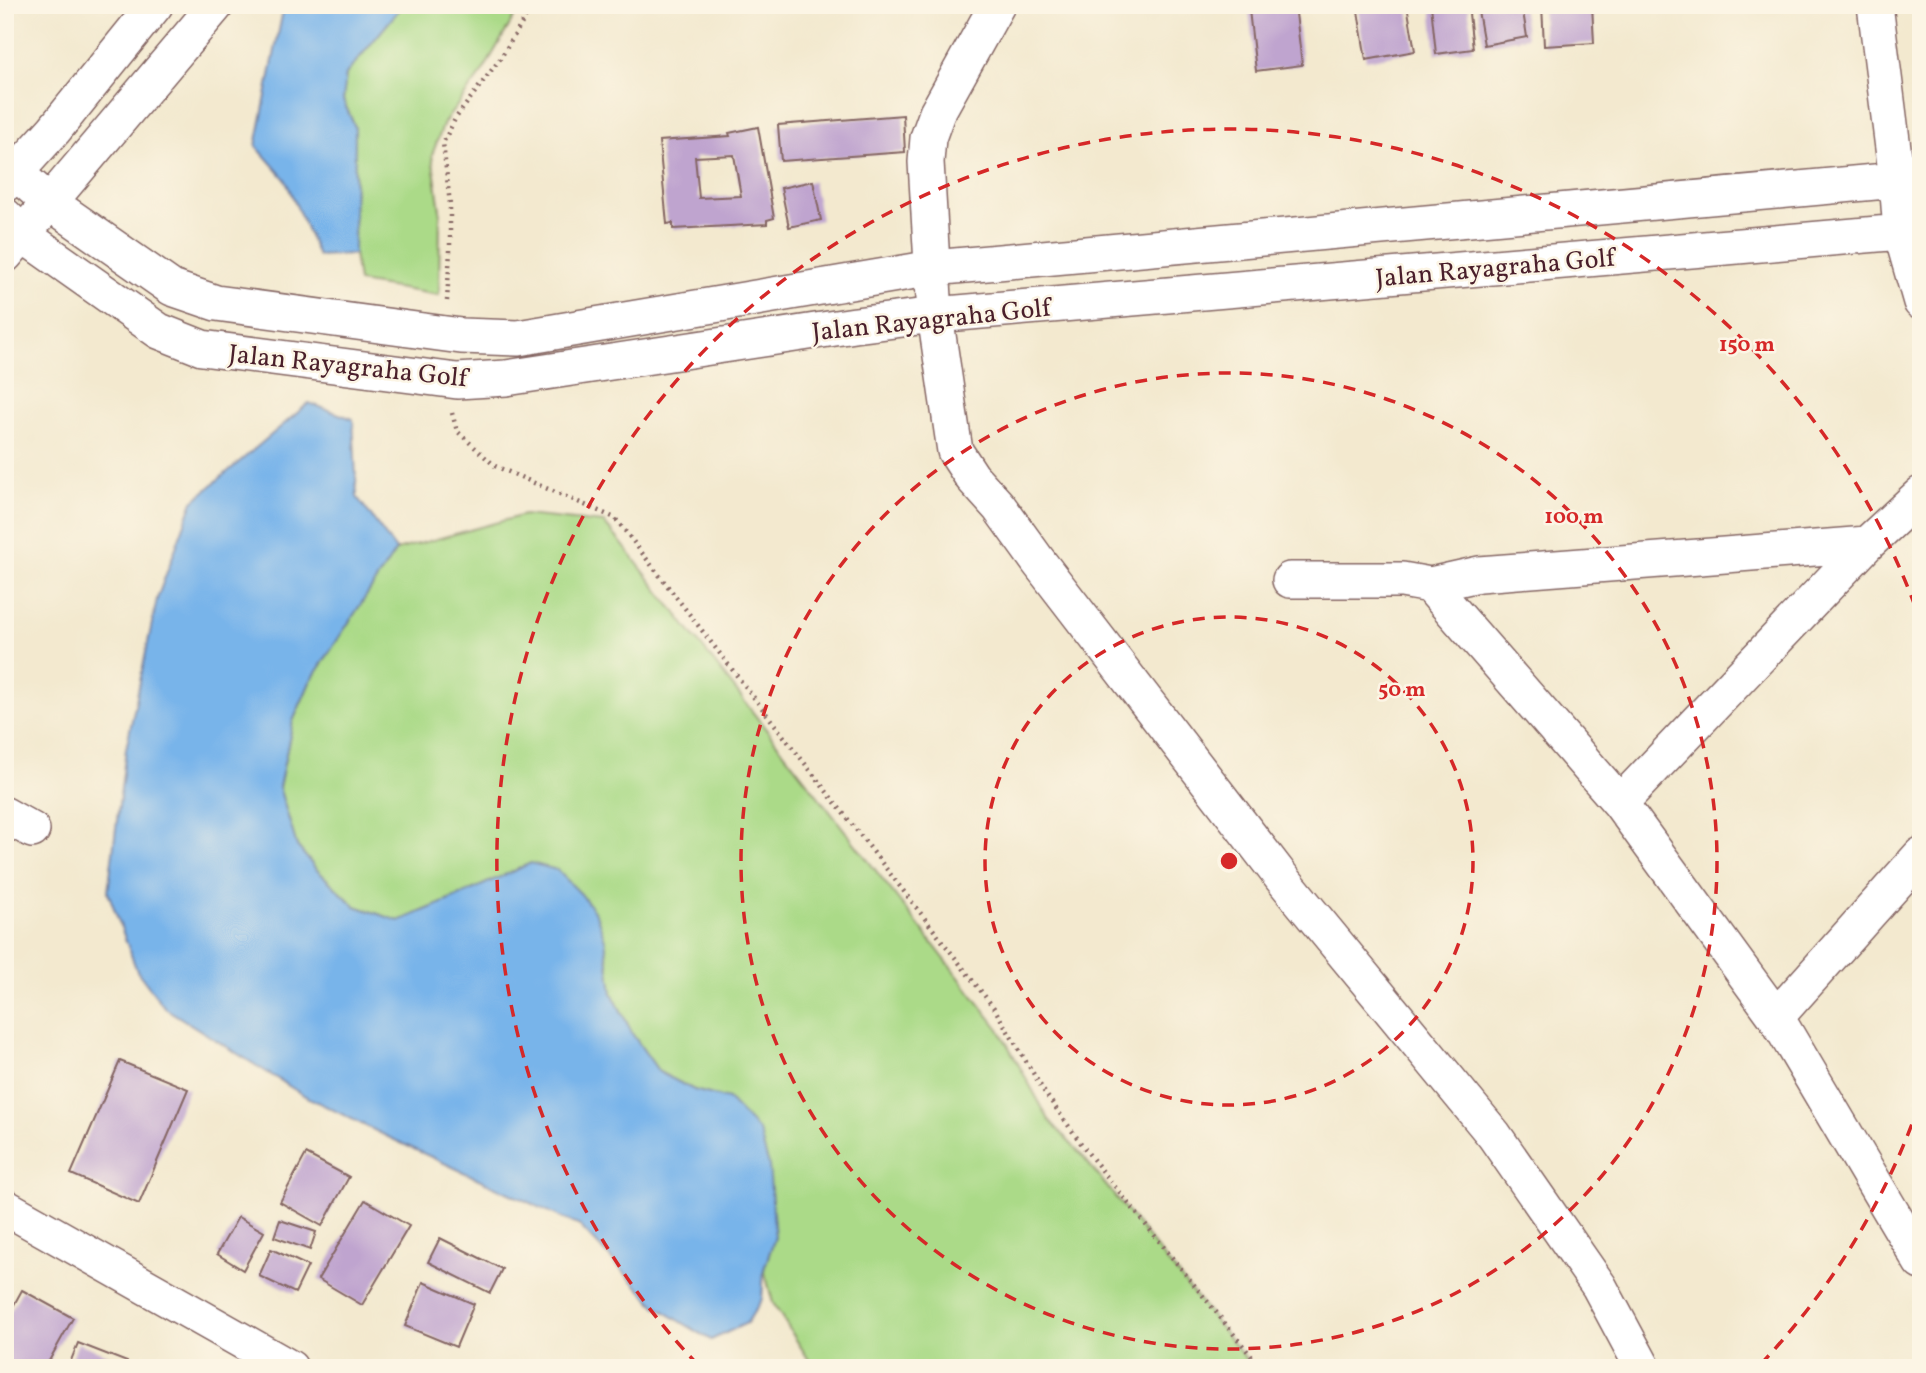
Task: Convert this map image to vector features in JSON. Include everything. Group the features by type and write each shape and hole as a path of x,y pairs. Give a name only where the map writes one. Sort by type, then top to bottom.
{"street":[{"path":"9,174 54,130 155,5"},
{"path":"11,235 50,202 91,156 216,5"},
{"path":"997,5 937,114 928,138 926,162 935,316 955,451 972,477 999,507 1282,878 1493,1135 1599,1286 1643,1368"},
{"path":"1875,5 1897,180 1900,232 1921,302"},
{"name":"Jalan Rayagraha Golf","path":"9,174 172,288 205,300 461,336 518,338 933,268 1897,180"},
{"name":"Jalan Rayagraha Golf","path":"11,235 159,331 202,348 457,381 506,378 841,327 935,316 1900,232"},
{"path":"1620,803 1867,544 1921,494"},
{"path":"1290,580 1402,580 1430,585 1479,574 1867,544"},
{"path":"1430,585 1620,803 1776,1017 1915,1238"},
{"path":"1776,1017 1921,855"},
{"path":"5,1208 290,1368"}],"path":[{"path":"444,333 450,251 450,204 443,144 455,119 500,58 533,5"},
{"path":"440,378 457,431 495,466 615,517 994,1008 1045,1093 1088,1153 1261,1368"}],"green space":[{"path":"403,5 521,5 483,71 444,123 432,155 440,210 439,295 358,282 354,254 355,127 343,100 346,74"},
{"path":"524,515 604,523 619,540 999,1029 1049,1120 1084,1158 1253,1368 814,1368 773,1303 764,1269 775,1237 728,1099 694,1090 659,1072 633,1035 612,993 605,940 531,863 399,921 355,906 315,868 297,846 279,787 293,721 310,682 396,550"}],"water":[{"path":"284,5 403,5 346,74 343,100 355,127 354,254 318,256 285,179 256,146"},
{"path":"309,403 353,419 357,497 396,550 310,682 293,721 279,787 297,846 315,868 355,906 399,921 531,863 557,870 581,894 596,914 605,940 612,993 633,1035 659,1072 694,1090 728,1099 759,1131 769,1166 775,1237 764,1269 762,1299 747,1323 711,1340 657,1307 580,1226 303,1095 165,1008 137,971 108,892 126,749 157,599 193,501"}],"building":[{"path":"1295,5 1302,65 1256,71 1249,10"},
{"path":"1357,5 1407,5 1415,51 1366,60"},
{"path":"1431,5 1468,5 1473,49 1436,54"},
{"path":"1477,5 1522,5 1527,37 1484,45"},
{"path":"1542,5 1592,5 1594,43 1544,46"},
{"path":"1718,5 1746,5 1747,9 1719,12"},
{"path":"903,115 905,152 781,161 778,125"},
{"path":"758,127 774,218 767,220 767,224 673,229 673,223 667,224 659,141 730,136 729,133","holes":["734,155 741,196 699,198 695,157"]},
{"path":"813,181 821,220 789,227 781,188"},
{"path":"120,1061 188,1089 139,1204 71,1174"},
{"path":"306,1154 349,1177 322,1226 280,1202"},
{"path":"365,1200 409,1226 362,1305 318,1279"},
{"path":"238,1217 264,1232 243,1270 217,1254"},
{"path":"280,1220 316,1232 310,1250 274,1237"},
{"path":"440,1238 502,1269 490,1293 428,1262"},
{"path":"271,1249 308,1266 295,1293 259,1276"},
{"path":"423,1282 474,1304 456,1347 405,1326"},
{"path":"22,1290 73,1318 45,1368 5,1368 5,1321"},
{"path":"78,1343 127,1362 124,1368 68,1368"}]}
